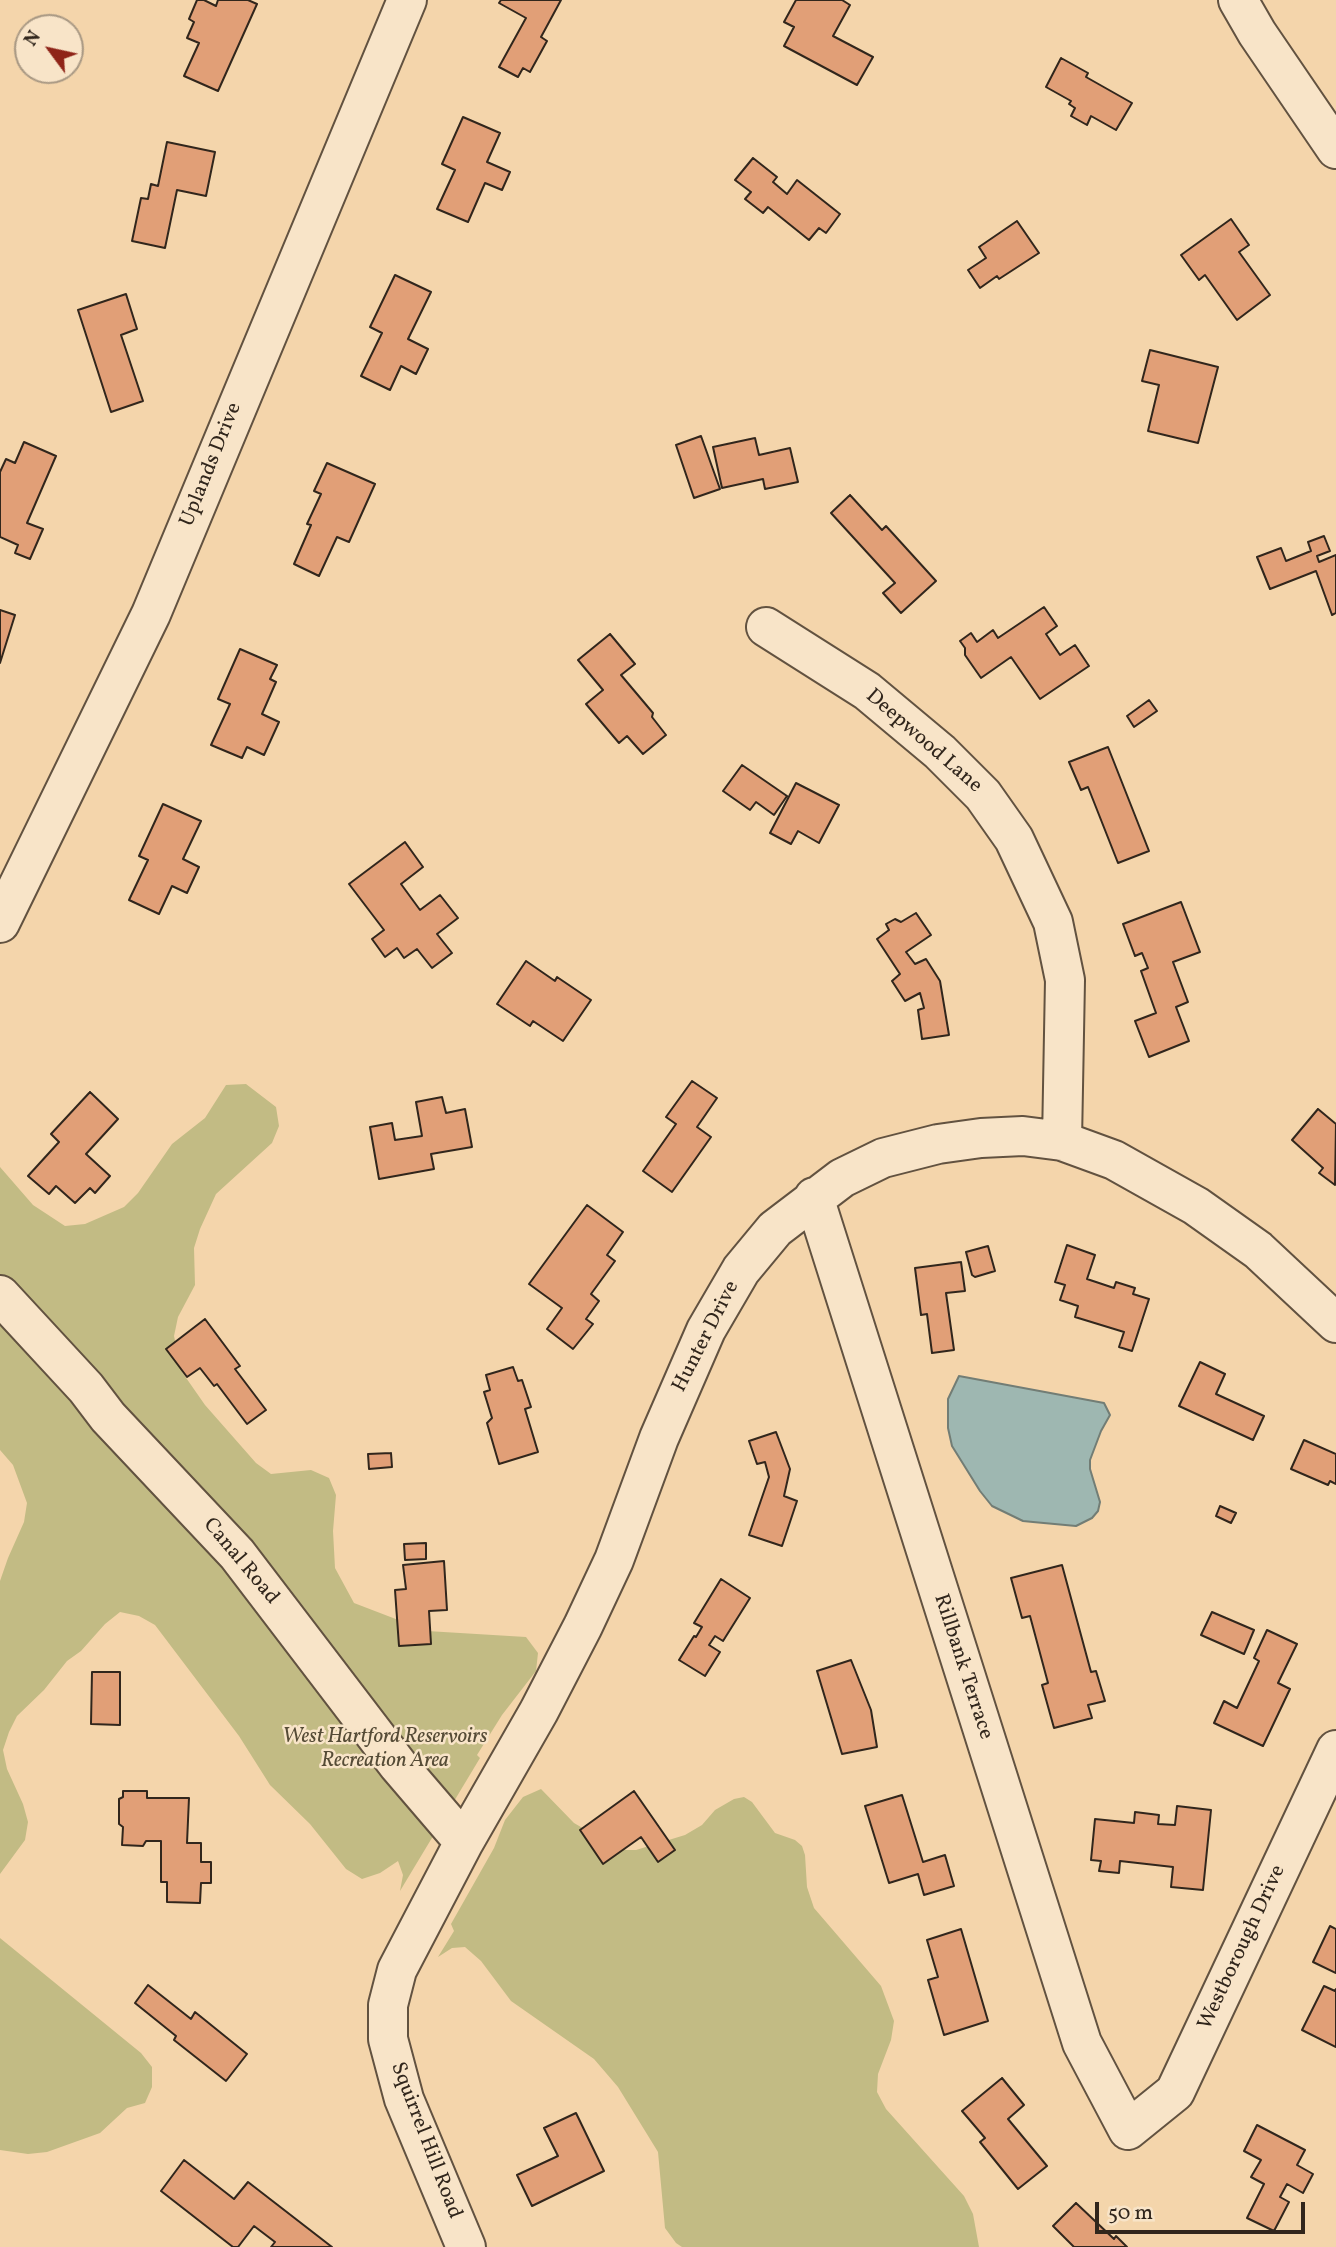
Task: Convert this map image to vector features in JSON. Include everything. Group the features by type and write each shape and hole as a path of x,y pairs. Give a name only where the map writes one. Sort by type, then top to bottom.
{"street":[{"name":"Uplands Drive","path":"0,923 151,614 407,0"},
{"path":"1238,0 1264,44 1336,149"},
{"name":"Deepwood Lane","path":"766,627 867,691 940,752 984,794 1014,839 1054,922 1065,980 1062,1141"},
{"name":"Hunter Drive","path":"464,1842 539,1712 609,1571 659,1438 706,1330 741,1270 775,1229 842,1178 883,1158 939,1144 1023,1136 1062,1141 1114,1160 1196,1206 1258,1250 1336,1323"},
{"name":"Rillbank Terrace","path":"814,1197 1083,2043 1128,2130"},
{"name":"Canal Road","path":"0,1295 86,1388 108,1417 237,1553 398,1765 464,1842"},
{"name":"Westborough Drive","path":"1128,2130 1175,2092 1336,1750"},
{"name":"Squirrel Hill Road","path":"464,1842 397,1970 388,2005 388,2039 404,2099 466,2247"}],"green space":[{"name":"West Hartford Reservoirs Recreation Area","path":"246,1084 276,1107 279,1126 272,1143 216,1194 200,1229 194,1248 195,1285 178,1317 174,1336 182,1372 205,1405 256,1463 271,1474 311,1470 329,1478 336,1495 333,1531 335,1568 354,1603 427,1631 526,1637 538,1653 536,1671 502,1715 477,1755 480,1758 400,1891 403,1875 398,1861 380,1873 362,1879 346,1869 310,1824 270,1785 239,1736 155,1625 139,1616 120,1612 105,1624 81,1651 67,1661 44,1690 17,1716 9,1732 3,1750 7,1769 28,1822 25,1840 0,1874 0,1581 24,1522 27,1503 13,1465 0,1450 0,1167 33,1205 65,1226 85,1224 124,1207 138,1193 172,1144 205,1118 226,1085"},
{"path":"541,1789 574,1823 617,1848 626,1850 636,1850 685,1835 702,1825 715,1810 734,1799 744,1797 752,1802 775,1833 795,1840 802,1846 807,1887 814,1908 881,1986 894,2021 891,2040 878,2074 877,2092 886,2109 964,2196 973,2214 979,2247 682,2247 676,2243 665,2228 658,2152 618,2087 594,2059 511,2001 481,1961 465,1947 452,1948 438,1957 454,1931 451,1924 494,1848 505,1820 523,1797"},
{"path":"0,1938 141,2053 152,2067 152,2087 145,2103 127,2108 100,2133 47,2152 28,2154 0,2150"}],"water":[{"path":"959,1376 1104,1403 1110,1415 1090,1460 1100,1502 1098,1511 1092,1518 1076,1526 1023,1521 992,1506 952,1446 948,1428 948,1399"}],"building":[{"path":"197,0 204,0 216,6 218,0 248,0 257,4 218,91 184,76 199,43 187,38 194,22 189,19"},
{"path":"501,0 561,0 541,37 547,41 530,72 523,68 518,77 499,67 526,18 499,3"},
{"path":"796,0 842,0 850,5 833,36 873,57 857,85 784,46 794,27 784,22"},
{"path":"1061,58 1088,73 1086,77 1132,103 1116,130 1091,116 1087,125 1071,116 1075,108 1069,104 1071,101 1046,87"},
{"path":"463,117 500,133 487,162 510,172 502,190 485,183 468,222 437,209 455,170 442,164"},
{"path":"167,142 215,152 206,196 177,190 165,248 132,241 141,198 148,199 151,184 158,186"},
{"path":"753,158 777,177 773,182 787,194 797,180 840,214 826,233 819,228 809,240 768,207 763,213 745,199 751,192 735,180"},
{"path":"1231,219 1249,245 1239,252 1270,295 1237,320 1205,275 1199,280 1181,255"},
{"path":"1017,221 1039,253 980,288 968,270 986,258 979,247"},
{"path":"395,275 431,292 408,339 428,349 416,374 401,366 390,390 361,376 382,333 370,327"},
{"path":"126,294 137,329 121,335 143,401 111,412 78,310"},
{"path":"1150,350 1218,367 1198,443 1148,431 1159,385 1142,381"},
{"path":"701,436 720,489 694,498 676,445"},
{"path":"755,438 759,455 790,448 798,482 765,489 763,479 722,488 713,447"},
{"path":"24,442 56,456 27,523 43,529 30,559 15,553 18,545 0,537 0,472 6,459 15,463"},
{"path":"327,463 375,484 349,542 337,537 319,576 294,564 311,525 307,524 321,494 314,491"},
{"path":"850,495 882,530 886,526 936,581 901,613 883,593 895,583 831,513"},
{"path":"1324,536 1330,551 1317,556 1319,562 1336,555 1336,613 1332,615 1316,571 1270,589 1257,557 1281,548 1286,561 1311,551 1308,542"},
{"path":"1044,607 1057,626 1046,634 1060,655 1075,645 1089,666 1040,699 1011,657 981,678 965,655 965,648 960,641 971,633 977,642 993,630 998,638"},
{"path":"0,610 15,615 0,663"},
{"path":"610,634 635,664 621,675 653,713 652,717 666,735 643,754 627,736 619,743 586,704 603,690 578,660"},
{"path":"240,649 277,665 270,679 276,682 262,714 279,722 264,755 247,747 242,758 211,745 230,704 218,699"},
{"path":"1149,700 1157,711 1134,727 1127,716"},
{"path":"1108,747 1149,851 1118,863 1088,787 1081,790 1069,762"},
{"path":"742,765 787,796 774,815 756,802 750,810 723,791"},
{"path":"796,783 839,805 819,843 798,831 791,844 770,833"},
{"path":"163,804 201,821 183,859 199,867 187,893 172,886 159,914 129,900 148,860 139,856"},
{"path":"405,842 423,867 401,884 420,910 440,895 458,918 437,934 452,953 432,968 417,949 404,958 397,948 385,957 372,939 384,930 349,884"},
{"path":"1181,902 1200,952 1173,962 1188,1002 1176,1007 1189,1041 1149,1057 1135,1021 1156,1013 1141,971 1148,968 1142,953 1135,956 1123,924"},
{"path":"916,913 931,935 906,952 915,964 926,959 940,981 949,1035 922,1039 918,1010 924,1008 920,993 905,1001 892,981 900,974 877,939 889,930 886,924 895,919 901,922"},
{"path":"526,961 555,981 557,977 591,1000 563,1041 533,1021 530,1026 497,1004"},
{"path":"692,1081 717,1098 697,1127 711,1137 672,1192 643,1171 676,1124 666,1117"},
{"path":"90,1092 118,1119 86,1154 110,1176 95,1193 90,1188 75,1203 56,1186 49,1194 28,1176 59,1142 51,1134"},
{"path":"442,1097 446,1113 465,1109 472,1147 431,1154 434,1169 379,1179 370,1127 392,1123 395,1140 422,1136 416,1102"},
{"path":"1318,1109 1336,1124 1335,1185 1319,1173 1323,1168 1292,1140"},
{"path":"587,1205 623,1232 607,1255 615,1261 591,1294 599,1301 586,1319 593,1324 573,1349 547,1329 562,1308 529,1284"},
{"path":"1067,1245 1095,1255 1087,1279 1114,1288 1116,1282 1135,1288 1133,1294 1149,1299 1132,1351 1119,1347 1124,1332 1075,1317 1078,1306 1060,1300 1065,1285 1055,1282"},
{"path":"988,1246 995,1271 975,1277 972,1275 966,1252"},
{"path":"961,1262 965,1291 946,1293 954,1350 932,1353 927,1314 921,1315 915,1268"},
{"path":"205,1319 240,1366 235,1369 266,1410 247,1424 217,1384 214,1386 200,1368 187,1377 166,1349"},
{"path":"1200,1362 1225,1374 1216,1394 1264,1416 1253,1440 1179,1406"},
{"path":"513,1367 518,1381 522,1380 531,1407 525,1409 538,1452 499,1464 487,1423 492,1418 484,1392 490,1390 486,1375"},
{"path":"776,1432 790,1469 784,1496 797,1501 782,1546 749,1535 769,1477 765,1462 757,1464 749,1441"},
{"path":"1304,1440 1336,1454 1336,1484 1330,1481 1328,1485 1291,1469"},
{"path":"391,1453 392,1467 369,1469 368,1454"},
{"path":"1220,1506 1236,1513 1231,1523 1216,1516"},
{"path":"426,1543 426,1559 405,1560 404,1544"},
{"path":"444,1561 447,1610 429,1611 431,1644 399,1646 395,1590 406,1589 403,1565"},
{"path":"1062,1565 1091,1672 1096,1671 1105,1701 1088,1705 1092,1718 1054,1728 1042,1685 1048,1683 1030,1616 1022,1618 1011,1578"},
{"path":"721,1579 750,1598 723,1641 715,1636 709,1645 720,1652 705,1676 679,1660 702,1627 694,1623"},
{"path":"1212,1612 1254,1630 1244,1654 1201,1635"},
{"path":"1267,1630 1297,1644 1278,1683 1290,1689 1263,1746 1214,1723 1224,1701 1237,1708 1259,1661 1254,1658"},
{"path":"851,1660 871,1710 877,1747 842,1754 817,1671"},
{"path":"92,1672 120,1672 120,1725 91,1724"},
{"path":"123,1791 147,1791 147,1798 189,1798 187,1843 201,1843 201,1862 211,1862 211,1883 201,1883 200,1903 167,1902 167,1882 161,1882 161,1841 146,1841 143,1846 122,1845 123,1827 119,1824 119,1799 123,1797"},
{"path":"634,1791 675,1850 658,1862 641,1837 603,1864 580,1830"},
{"path":"902,1795 923,1862 945,1855 954,1886 924,1895 918,1874 889,1883 865,1806"},
{"path":"1177,1806 1211,1810 1203,1890 1171,1887 1173,1867 1120,1861 1119,1873 1099,1871 1101,1861 1091,1860 1095,1819 1134,1823 1135,1812 1159,1815 1158,1824 1175,1825"},
{"path":"1330,1926 1336,1929 1336,1973 1313,1962"},
{"path":"961,1929 988,2021 944,2035 928,1980 938,1977 927,1940"},
{"path":"148,1985 191,2019 195,2012 247,2054 226,2081 174,2040 176,2036 135,2003"},
{"path":"1324,1986 1335,1991 1336,1989 1336,2047 1302,2030"},
{"path":"1002,2078 1024,2105 1008,2119 1047,2166 1018,2189 980,2142 985,2138 962,2111"},
{"path":"576,2113 604,2171 532,2206 517,2175 558,2156 544,2128"},
{"path":"1257,2125 1305,2150 1297,2165 1313,2174 1303,2193 1287,2184 1280,2197 1289,2202 1274,2231 1247,2218 1264,2184 1251,2177 1261,2160 1244,2151"},
{"path":"184,2160 234,2199 248,2182 332,2247 271,2247 275,2242 254,2226 238,2247 233,2247 161,2191"},
{"path":"1076,2203 1114,2239 1116,2236 1127,2247 1074,2247 1053,2226"}]}
